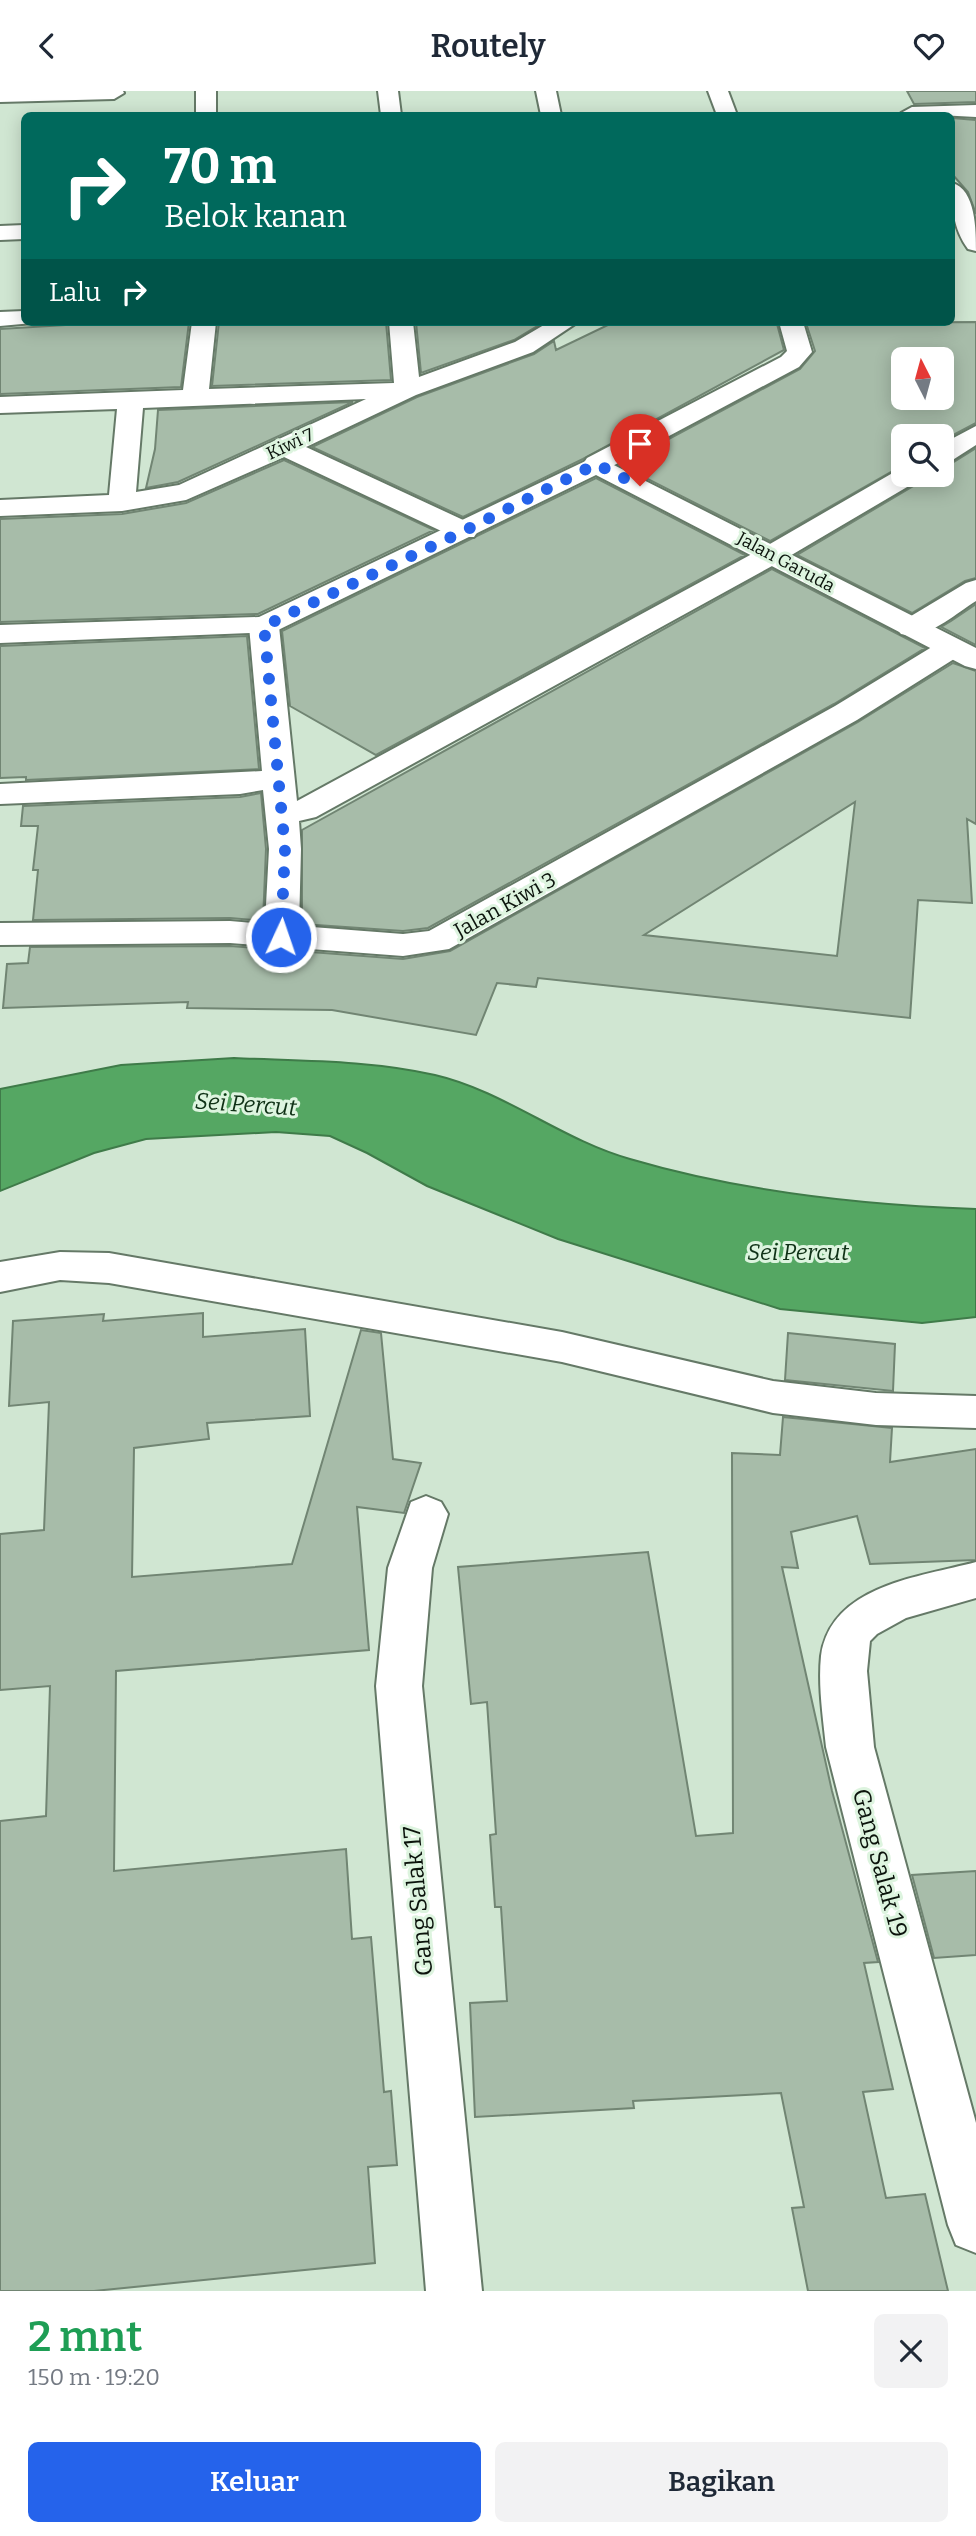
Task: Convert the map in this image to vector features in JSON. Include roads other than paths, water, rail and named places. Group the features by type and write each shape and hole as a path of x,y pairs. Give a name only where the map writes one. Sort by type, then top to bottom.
{"street":[{"path":"206,91 206,112"},
{"path":"388,91 391,112"},
{"path":"546,91 550,112"},
{"path":"718,91 726,112"},
{"path":"902,91 912,112"},
{"path":"0,96 114,93"},
{"path":"955,112 976,111"},
{"path":"955,181 976,181"},
{"path":"955,197 976,244"},
{"path":"0,233 21,232"},
{"path":"0,319 21,319"},
{"path":"194,397 199,382 204,326"},
{"path":"0,405 407,390 401,326"},
{"name":"Kiwi 7","path":"0,508 122,503 186,492 407,390 524,347 559,326"},
{"path":"0,634 264,626 464,531 790,362 800,352 793,326"},
{"path":"122,503 129,410 130,404 136,401"},
{"path":"954,448 976,434"},
{"path":"285,447 464,531"},
{"name":"Jalan Garuda","path":"596,464 963,654"},
{"path":"281,816 305,810 773,554 891,485"},
{"path":"911,628 976,589"},
{"path":"264,626 285,849 281,937"},
{"name":"Jalan Kiwi 3","path":"0,934 217,932 418,945 447,937 846,713 963,654"},
{"path":"0,794 240,784 278,778"},
{"path":"1,1279 60,1266 109,1268 562,1347 773,1397 876,1409 976,1412"},
{"name":"Gang Salak 17","path":"426,1514 410,1568 399,1686 454,2291"},
{"name":"Gang Salak 19","path":"976,1580 874,1612 858,1622 850,1632 845,1678 852,1758 976,2225"}],"water":[{"name":"Sei Percut","path":"234,1058 385,1066 435,1075 485,1092 605,1151 715,1180 845,1200 976,1209 976,1317 922,1323 780,1309 558,1239 427,1186 330,1136 276,1132 146,1139 94,1153 0,1191 0,1089 121,1065"}]}
